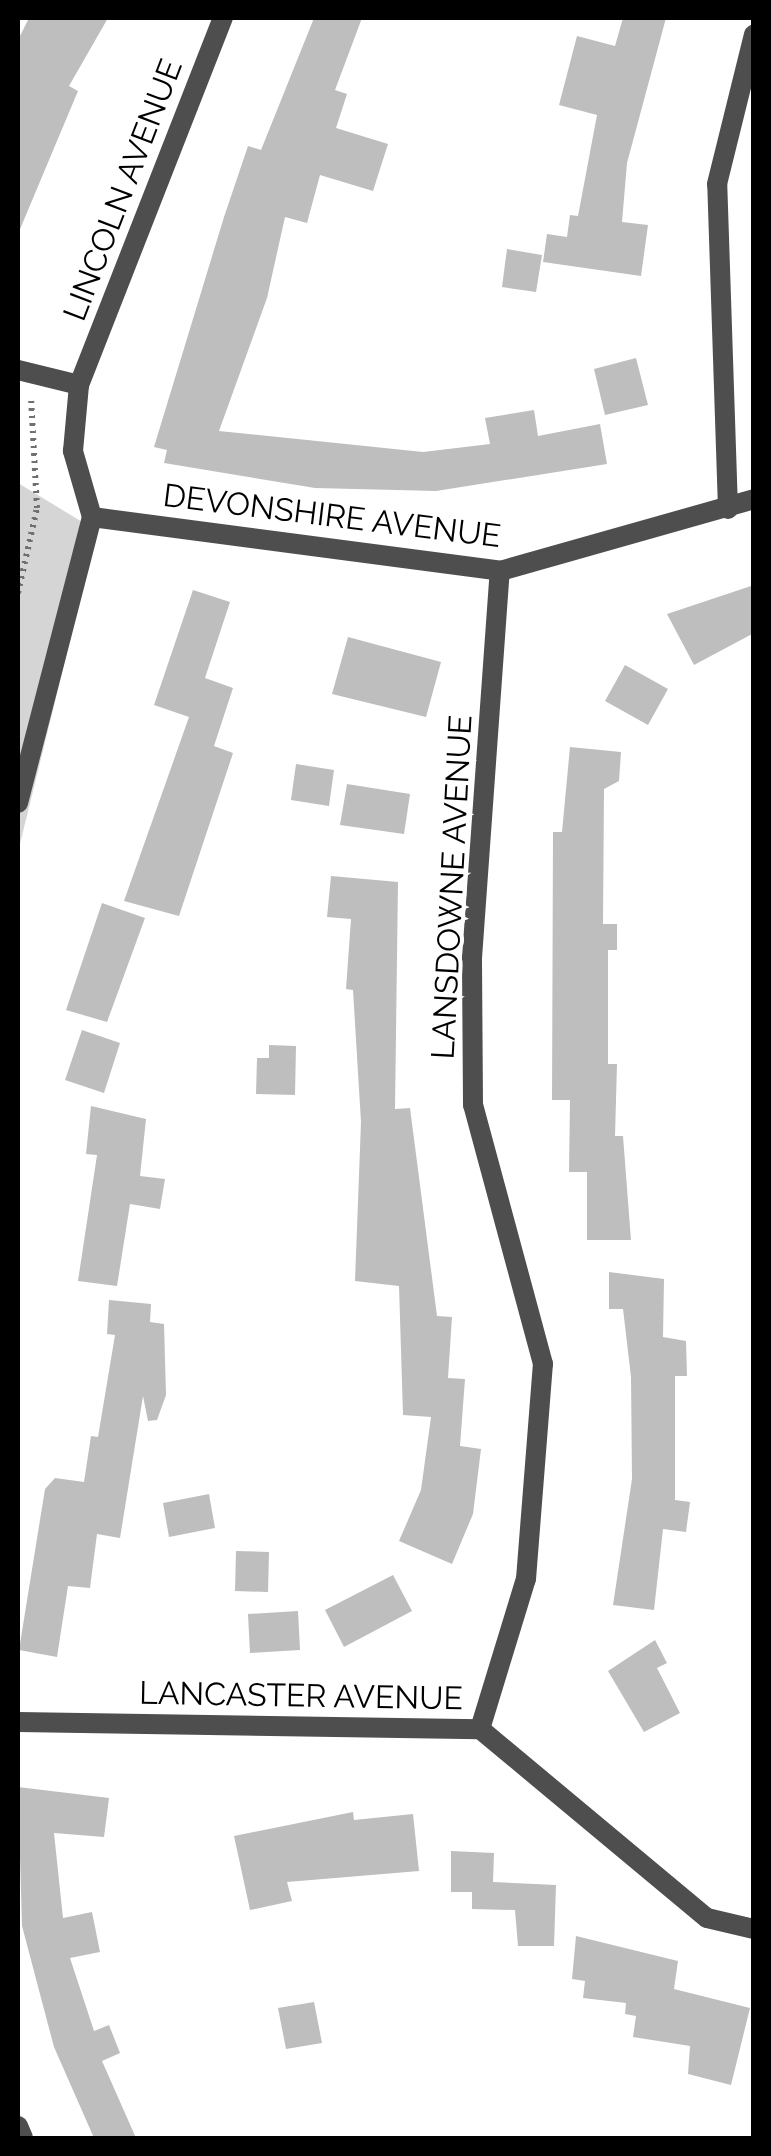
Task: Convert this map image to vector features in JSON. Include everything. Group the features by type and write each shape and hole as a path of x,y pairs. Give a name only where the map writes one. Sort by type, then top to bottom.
{"street":[{"name":"LINCOLN AVENUE","path":"79,385 223,18"},
{"path":"728,509 716,184 754,35"},
{"path":"18,803 92,517 74,452 79,385 24,372"},
{"name":"DEVONSHIRE AVENUE","path":"92,517 500,572 754,499"},
{"name":"LANSDOWNE AVENUE","path":"480,1729 526,1579 543,1364 473,1105 472,958 500,572"},
{"name":"LANCASTER AVENUE","path":"18,1722 480,1729 707,1918 754,1929"},
{"path":"18,2126 23,2138"}],"path":[{"path":"18,593 37,508 24,372"}],"shaded area":[{"path":"18,483 97,531 18,852"}],"building":[{"path":"29,18 108,18 69,86 78,91 18,234 18,40"},
{"path":"314,18 362,18 335,90 347,94 336,128 388,144 373,191 320,175 307,223 285,217 267,298 219,431 423,452 490,444 485,418 534,410 538,436 600,424 607,464 436,491 315,488 164,463 167,450 154,447 224,217 248,146 261,150"},
{"path":"623,18 666,18 627,163 622,222 648,225 641,276 543,262 547,234 567,237 570,215 578,216 597,115 559,105 577,36 615,46"},
{"path":"507,249 542,255 536,292 502,287"},
{"path":"636,358 648,405 605,415 594,369"},
{"path":"754,585 754,633 694,665 667,614"},
{"path":"193,590 230,602 205,678 233,688 214,746 233,753 179,916 124,901 189,717 154,705"},
{"path":"348,637 441,662 426,717 332,694"},
{"path":"625,665 668,689 648,725 605,701"},
{"path":"570,747 621,752 619,781 604,789 603,924 617,924 617,950 608,950 608,1064 617,1064 615,1136 623,1136 631,1240 587,1240 587,1172 569,1172 570,1100 552,1100 553,832 562,832"},
{"path":"296,764 334,770 329,806 291,800"},
{"path":"347,784 410,794 404,834 340,825"},
{"path":"331,876 398,882 395,1109 410,1108 437,1316 452,1317 448,1378 465,1379 460,1446 481,1449 473,1514 452,1564 399,1541 421,1490 431,1417 403,1415 399,1286 355,1281 361,1122 353,990 346,989 351,919 327,917"},
{"path":"102,903 145,918 107,1022 66,1010"},
{"path":"82,1030 120,1043 104,1093 65,1080"},
{"path":"269,1045 296,1046 295,1095 256,1094 257,1058 269,1058"},
{"path":"91,1106 146,1119 140,1176 165,1179 160,1209 130,1204 117,1286 78,1281 97,1155 86,1154"},
{"path":"609,1272 664,1279 663,1337 686,1341 687,1376 675,1376 675,1500 690,1502 686,1532 663,1529 654,1610 613,1605 632,1479 631,1377 623,1309 609,1309"},
{"path":"109,1300 151,1304 150,1322 164,1324 166,1395 157,1420 148,1421 143,1396 120,1538 97,1534 90,1588 68,1586 57,1657 19,1650 45,1489 55,1478 84,1482 91,1436 98,1437 115,1335 107,1334"},
{"path":"209,1494 215,1528 169,1537 163,1503"},
{"path":"236,1551 269,1552 268,1592 235,1591"},
{"path":"393,1575 412,1611 344,1647 325,1610"},
{"path":"298,1611 300,1650 250,1653 248,1614"},
{"path":"655,1640 667,1663 657,1668 680,1713 644,1732 608,1671"},
{"path":"18,1787 109,1798 104,1837 54,1833 63,1918 92,1912 100,1952 70,1958 94,2031 109,2025 120,2053 102,2061 136,2138 94,2138 54,2047 22,1926"},
{"path":"353,1812 354,1820 413,1814 419,1871 287,1882 292,1901 250,1910 234,1836"},
{"path":"451,1851 494,1853 493,1882 556,1885 554,1946 518,1946 515,1910 472,1909 472,1892 451,1892"},
{"path":"576,1936 678,1961 674,1989 750,2008 731,2085 688,2074 690,2046 633,2037 636,2016 625,2014 626,2003 583,1998 585,1981 572,1979"},
{"path":"314,2002 322,2043 286,2049 278,2008"}]}
